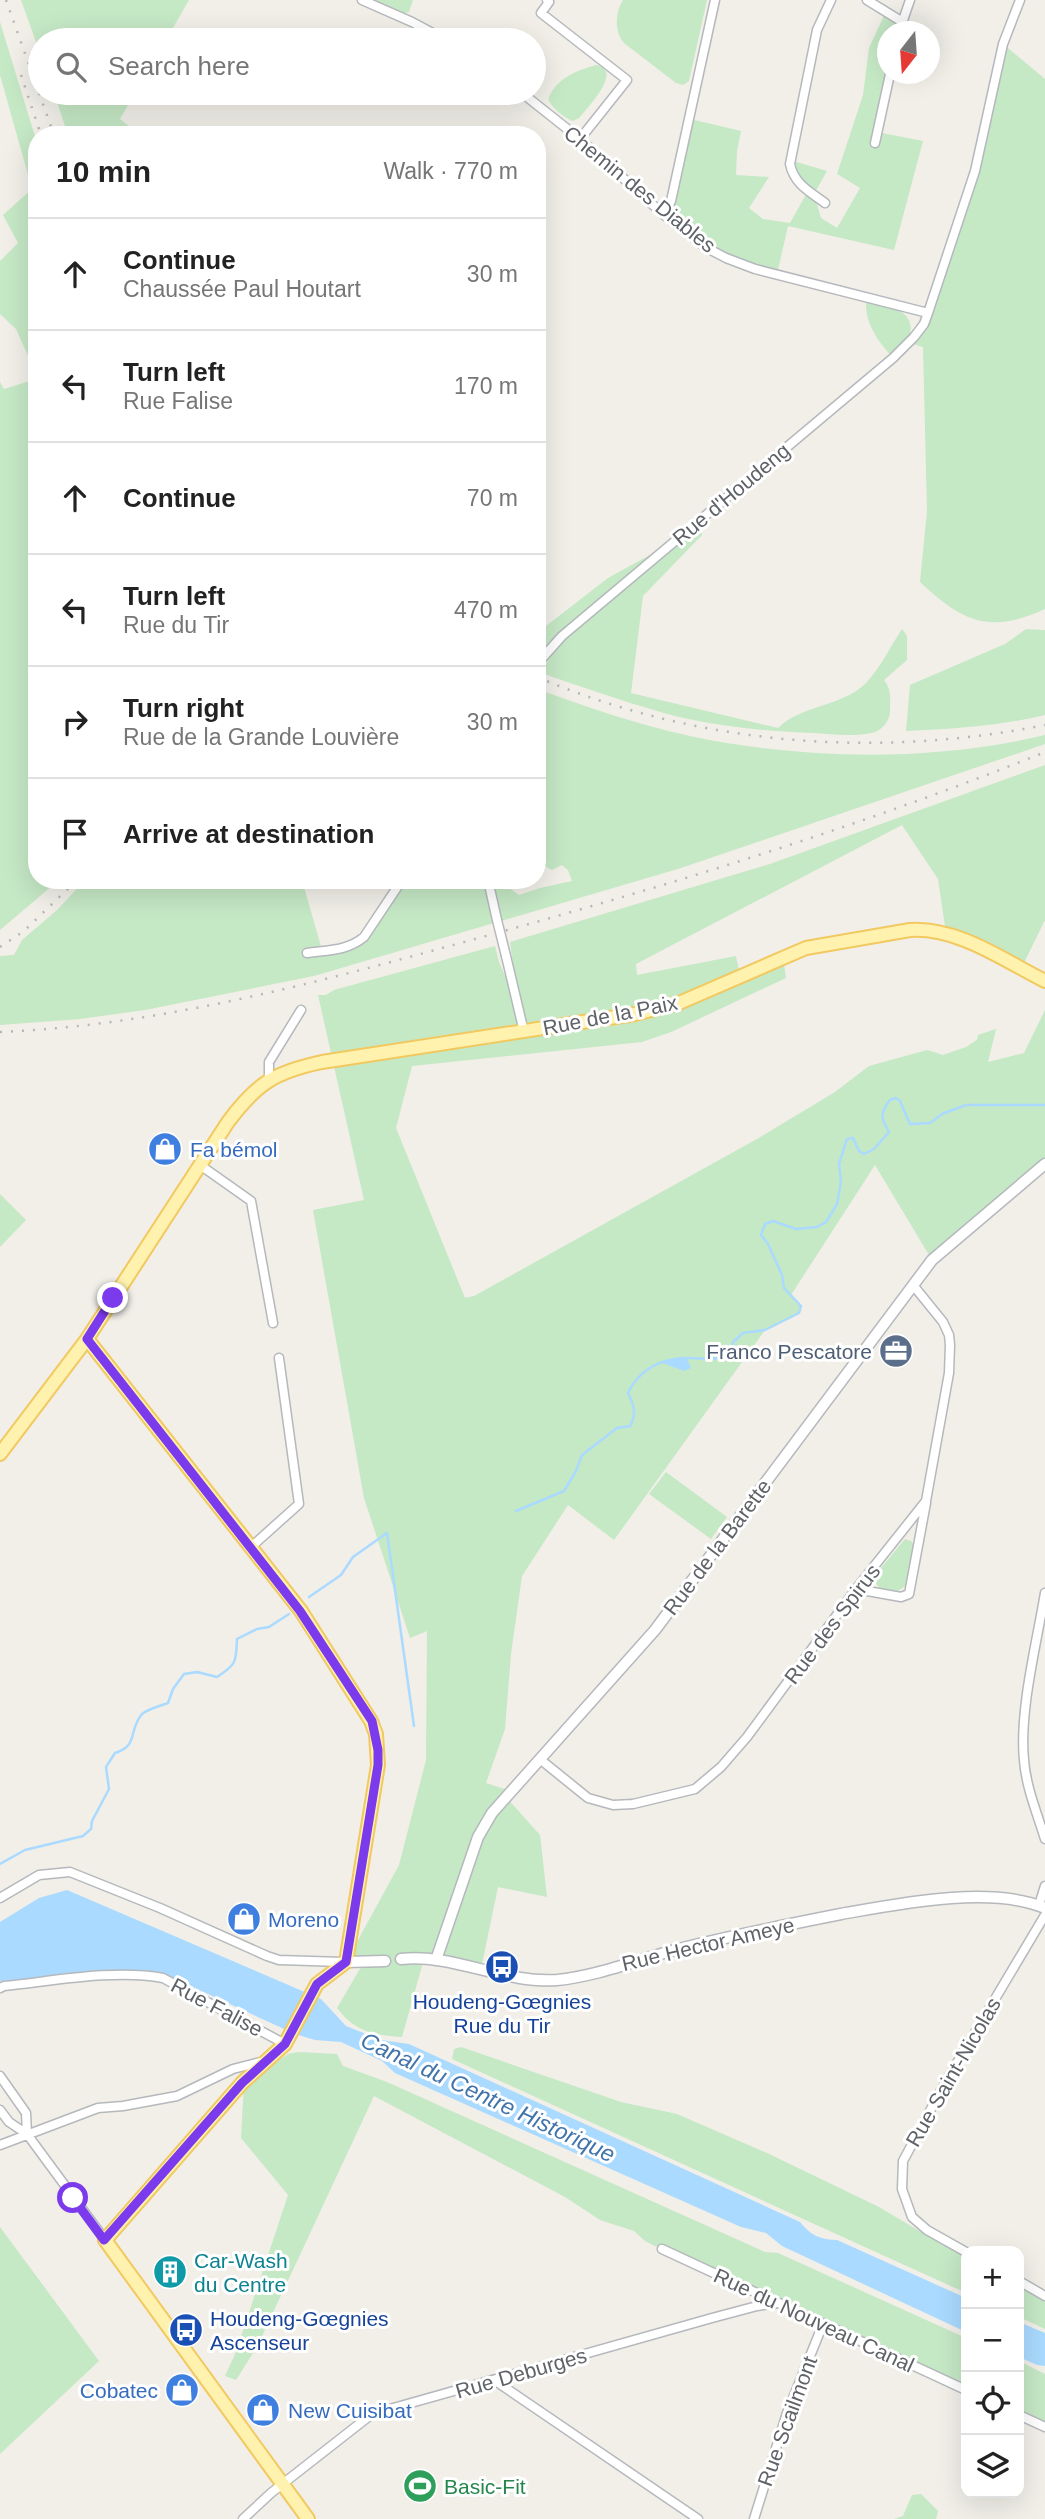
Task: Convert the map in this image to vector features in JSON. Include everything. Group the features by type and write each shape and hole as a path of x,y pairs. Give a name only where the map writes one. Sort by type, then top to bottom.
{"main road":[{"name":"Rue de la Paix","path":"0,1454 87,1339 228,1122 269,1079 293,1068 655,1009 704,993 806,948 910,930 924,929 946,933 1045,981"},
{"path":"87,1339 307,1622 363,1706 376,1734 378,1765 346,1962 317,1984 285,2044"},
{"name":"Rue Falise","path":"104,2240 242,2083 285,2044"},
{"path":"104,2240 309,2519"}],"street":[{"path":"362,0 423,28"},
{"path":"547,0 550,2 541,13 627,80 580,139"},
{"path":"664,215 671,201 715,0"},
{"path":"825,203 797,182 792,175 790,164 817,30 831,0"},
{"path":"867,0 901,21 910,0"},
{"path":"928,313 975,171 1003,44 1020,0"},
{"path":"875,143 888,84"},
{"name":"Chemin des Diables","path":"537,105 705,247 755,269 928,313"},
{"name":"Rue d'Houdeng","path":"546,654 562,636 909,343 924,324 928,313"},
{"path":"307,953 343,949 359,942 396,889"},
{"path":"490,889 524,1031"},
{"path":"269,1079 269,1062 301,1010"},
{"name":"Rue de la Barette","path":"436,1960 478,1837 492,1813 655,1630 913,1285 946,1247 1045,1164"},
{"path":"200,1165 251,1201 273,1323"},
{"name":"Rue des Spirus","path":"541,1760 588,1798 613,1805 633,1804 695,1788 721,1767 747,1737 856,1589 926,1501 949,1373 950,1345 943,1322 913,1285"},
{"path":"251,1547 299,1504 279,1358"},
{"path":"856,1589 901,1597 909,1594 926,1501"},
{"path":"1045,1593 1025,1715 1023,1748 1028,1782 1045,1839"},
{"path":"0,1898 39,1875 71,1872 279,1960 385,1961"},
{"name":"Rue Saint-Nicolas","path":"961,2249 927,2230 912,2217 902,2189 903,2161 1043,1909 1045,1886"},
{"name":"Rue Hector Ameye","path":"401,1959 436,1960 501,1973 557,1980 754,1930 888,1906 959,1899 1018,1900 1043,1909"},
{"name":"Rue Falise","path":"0,1988 87,1977 148,1975 178,1984 285,2044"},
{"name":"Rue Falise","path":"0,2145 98,2108 177,2096 233,2069 270,2060"},
{"path":"0,2076 26,2113 26,2134"},
{"path":"0,2110 9,2122 26,2134 104,2240"},
{"name":"Rue du Nouveau Canal","path":"662,2249 961,2388"},
{"path":"1024,2284 1045,2296"},
{"name":"Rue Deburges","path":"243,2519 282,2483 372,2414 708,2319 779,2303"},
{"name":"Rue Scailmont","path":"754,2519 787,2413 823,2324"},
{"path":"494,2380 698,2519"},
{"path":"1024,2417 1045,2427"}],"green space":[{"path":"21,0 189,0 173,28 31,28"},
{"path":"362,0 413,0 409,12 399,15"},
{"path":"623,0 707,0 689,81 683,85 676,83 624,43 618,33 617,22"},
{"path":"886,11 901,21 881,21"},
{"path":"0,22 32,126 28,126 28,175 0,75"},
{"path":"877,31 877,84 886,84 877,132 923,141 894,250 788,226 777,274 726,258 664,215 690,119 741,131 736,175 769,177 749,208 763,219 790,223 808,191 797,182 790,160 827,171 814,194 821,218 837,228 860,188 837,174 863,95 869,48"},
{"path":"1003,44 1045,79 1045,609 1025,617 991,622 963,615 920,582 927,511 923,347 909,343 893,358 872,330 866,306 867,297 901,311 910,323 908,341 924,324 975,171"},
{"path":"596,65 604,68 605,81 596,98 579,118 570,120 555,109 548,99 551,92 567,77"},
{"path":"58,105 128,105 120,119 129,126 65,126"},
{"path":"28,193 28,356 16,329 0,314 0,261 18,243 3,215"},
{"path":"0,382 4,389 28,382 28,889 48,889 0,930"},
{"path":"701,521 702,535 643,596 631,693 778,728 787,720 855,692 880,665 902,629 907,636 907,660 884,680 890,699 889,718 885,725 871,733 842,735 719,725 664,713 546,675 546,664 561,638 546,647 546,626 608,578 677,540"},
{"path":"1026,629 1045,630 1045,715 976,726 906,731 910,685 1005,644"},
{"path":"546,692 671,732 777,750 868,755 913,754 1002,744 1045,735 1045,744 681,868 314,976 145,1010 80,1019 0,1025 0,956 14,955 22,940 77,889 305,889 322,950 359,942 396,889 510,889 519,895 572,881 568,870 562,865 552,870 546,867"},
{"path":"1045,765 1045,920 1021,969 946,933 938,879 902,825 636,964 637,975 736,956 740,976 783,958 786,978 671,1032 642,1042 412,1066 396,1128 465,1298 474,1296 757,1139 835,1092 869,1066 927,1050 943,1055 966,1047 977,1040 978,1035 996,1029 988,1062 1024,1053 1045,1010 1045,1164 932,1260 875,1165 791,1295 801,1306 799,1313 765,1330 614,1540 568,1505 522,1576 511,1654 505,1729 486,1783 511,1791 506,1797 540,1835 547,1897 498,1887 481,1969 424,1959 402,2037 365,2031 337,2008 361,1967 346,1962 399,1865 426,1760 427,1631 410,1638 364,1498 313,1210 364,1200 318,995 326,995 334,990 495,946 519,1008 510,942 770,864"},
{"path":"0,1194 26,1220 0,1247"},
{"path":"666,1472 727,1517 711,1539 649,1494"},
{"path":"905,1539 915,1546 908,1584 898,1591 879,1588 874,1579 876,1574"},
{"path":"461,2047 621,2102 677,2114 767,2153 879,2207 921,2232 927,2230 961,2249 961,2291 452,2059 454,2049"},
{"path":"288,2054 337,2054 343,2066 387,2082 765,2252 778,2253 961,2336 961,2388 675,2256 645,2241 634,2231 600,2220 565,2197 374,2096 257,2347 236,2380 225,2376 236,2352 288,2195 241,2138 244,2084"},
{"path":"0,2227 99,2361 0,2454"},
{"path":"1024,2284 1045,2296 1045,2329 1024,2319"},
{"path":"1024,2364 1045,2374 1045,2427 1024,2417"},
{"path":"921,2494 938,2511 936,2519 894,2519 903,2516 912,2495"}],"water":[{"path":"687,1358 691,1368 684,1371 660,1362"},
{"name":"Canal du Centre Historique","path":"67,1890 321,1999 346,2026 381,2040 409,2044 800,2222 816,2236 837,2240 961,2296 961,2330 782,2246 766,2233 741,2227 395,2073 382,2061 341,2042 315,2040 295,2034 160,1972 138,1970 0,1981 0,1922 39,1898"},
{"path":"1024,2324 1045,2333 1045,2366 1024,2359"}],"waterway":[{"path":"516,1511 564,1491 582,1455 617,1428 630,1426 634,1410 628,1393 638,1377 652,1366 669,1360 721,1357 731,1351 733,1342 743,1333 765,1330 799,1313 801,1306 784,1288 782,1275 761,1235 765,1224 773,1221 796,1229 817,1227 826,1222 837,1204 841,1182 839,1164 847,1139 853,1138 859,1151 864,1154 874,1149 889,1132 882,1116 890,1100 896,1098 900,1101 910,1124 930,1123 942,1114 966,1105 1045,1105"},
{"path":"309,1597 341,1575 353,1557 387,1533 414,1726"},
{"path":"0,1864 25,1850 83,1836 91,1829 92,1821 109,1789 106,1767 115,1753 130,1742 142,1714 168,1703 173,1689 184,1674 197,1672 217,1677 224,1673 234,1662 237,1639 257,1629 269,1627 289,1614"}],"railway":[{"path":"6,0 28,62"},
{"path":"21,75 28,96"},
{"path":"31,105 38,126"},
{"path":"43,105 51,126"},
{"path":"546,680 598,700 660,718 723,731 787,739 852,743 916,741 1045,725"},
{"path":"0,1032 61,1028 181,1011 416,955 763,854 905,805 1045,752"},
{"path":"0,947 24,931 68,889"}],"place":[{"name":"Fa bémol","path":"165,1149"},
{"name":"Franco Pescatore","path":"896,1351"},
{"name":"Moreno","path":"244,1919"},
{"name":"Houdeng-Gœgnies Rue du Tir","path":"502,1967"},
{"name":"Car-Wash du Centre","path":"170,2272"},
{"name":"Houdeng-Gœgnies Ascenseur","path":"186,2330"},
{"name":"Cobatec","path":"182,2390"},
{"name":"New Cuisibat","path":"263,2410"},
{"name":"Basic-Fit","path":"420,2486"}],"route":[{"path":"73,2198 104,2240 242,2083 285,2044 317,1984 346,1962 378,1765 376,1734 372,1721 300,1611 87,1339 113,1298"}]}
